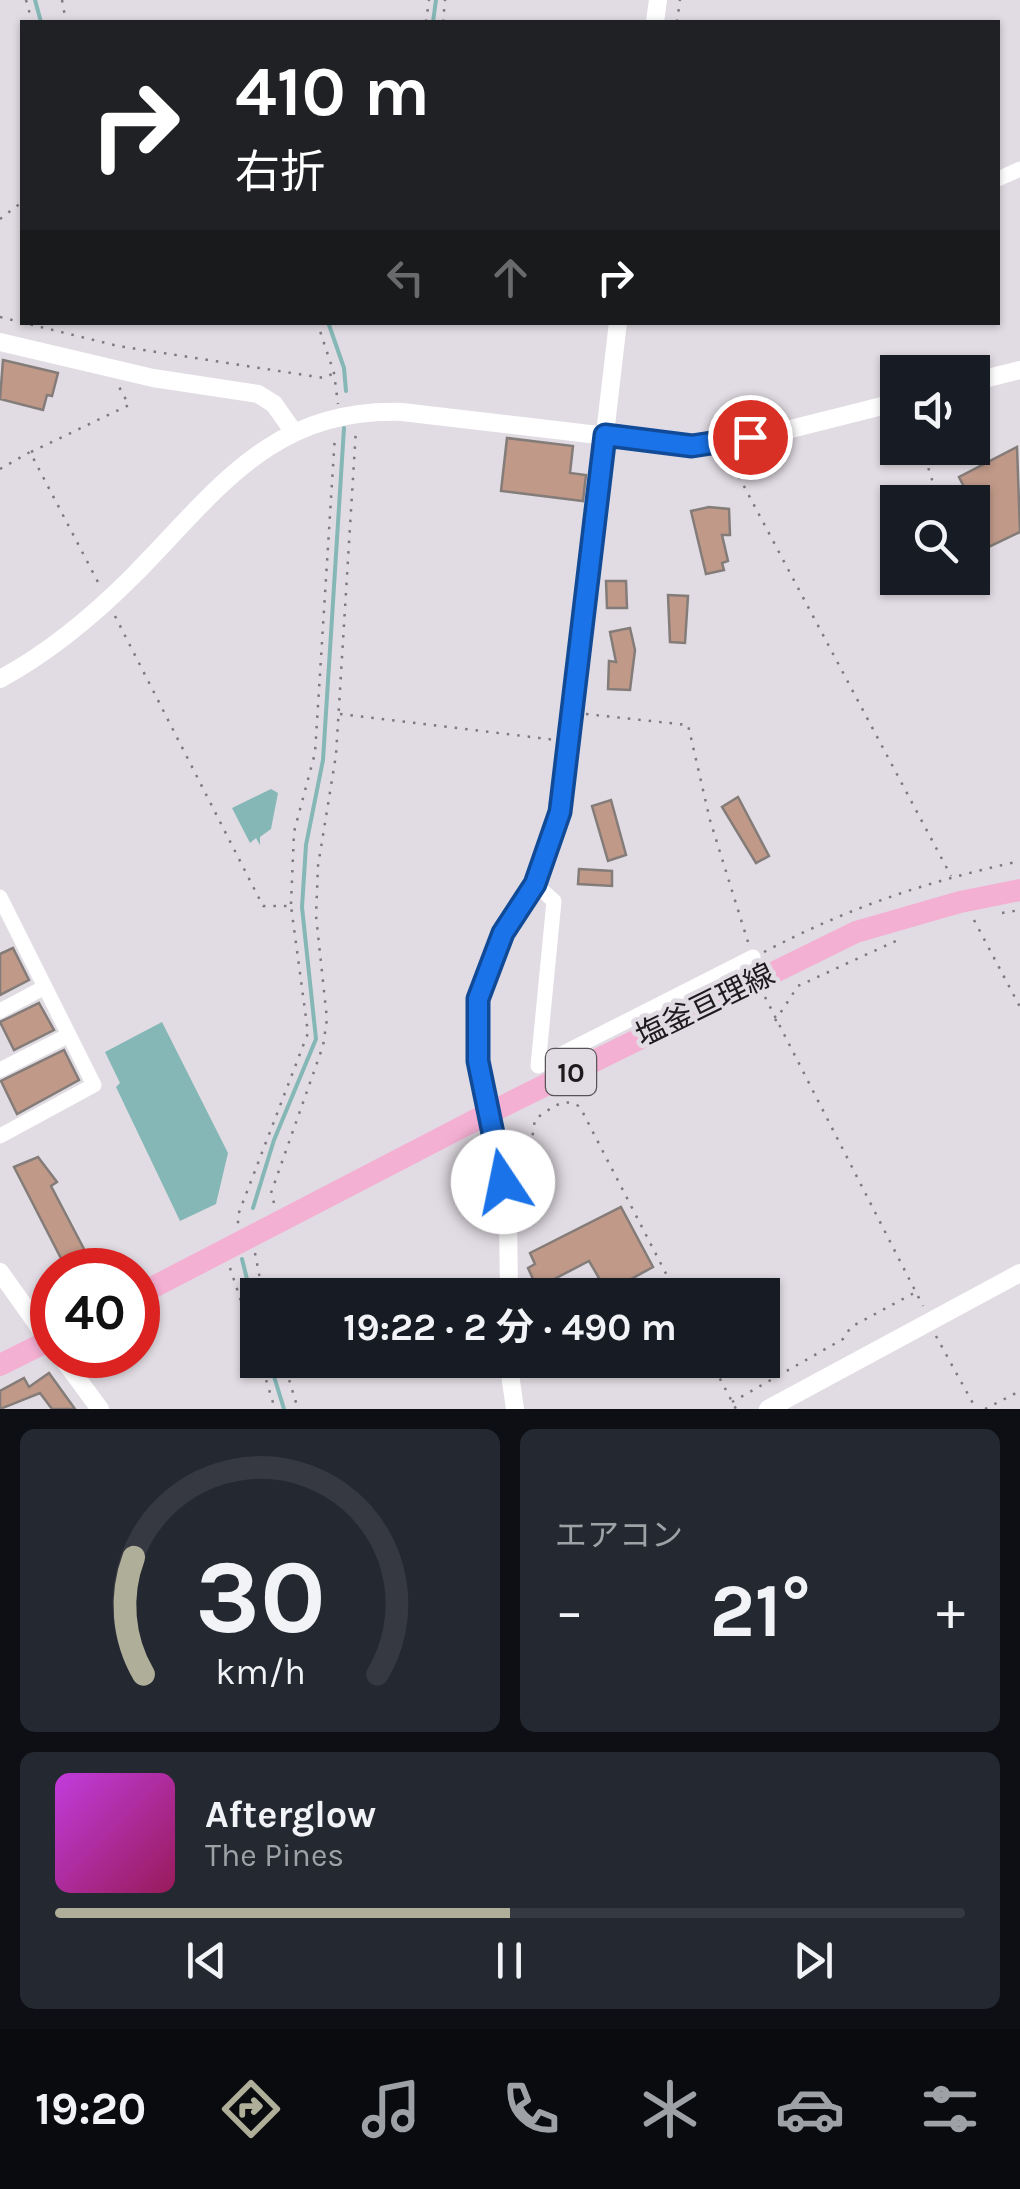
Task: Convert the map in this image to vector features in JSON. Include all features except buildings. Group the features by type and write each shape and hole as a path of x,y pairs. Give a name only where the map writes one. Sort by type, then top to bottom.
{"main road":[{"name":"塩釜亘理線","path":"160,1284 489,1113 856,932 960,902 1020,890"},
{"path":"0,1365 30,1354"}],"street":[{"path":"509,1278 508,1215 475,1031 478,999 503,933 535,884 560,812 618,325"},
{"path":"0,342 108,368 258,394 274,404 293,431"},
{"path":"990,378 1020,370"},
{"path":"0,679 54,645 108,600 232,474 293,431 342,415 402,412 692,446 880,406"},
{"path":"535,884 554,901 538,1066 752,958"},
{"path":"0,897 94,1085 0,1136"},
{"path":"0,942 18,932"},
{"path":"0,1010 45,987"},
{"path":"0,1070 69,1035"},
{"path":"0,1272 30,1313"},
{"path":"768,1409 1020,1273"},
{"path":"78,1378 100,1409"},
{"path":"511,1378 516,1409"}],"path":[{"path":"0,219 20,204"},
{"path":"37,325 205,361 324,378 334,373"},
{"path":"280,1222 271,1193 324,1046 327,1019 316,916 318,866 339,714 342,415 334,373 317,325"},
{"path":"0,469 129,405 108,368"},
{"path":"244,1278 238,1215 308,1033 291,906 294,832 315,752 334,436 342,415"},
{"path":"721,442 951,876"},
{"path":"30,452 263,906 291,906"},
{"path":"339,714 569,742"},
{"path":"752,958 837,913 951,876 1020,861"},
{"path":"1020,910 970,917 1020,1007"},
{"path":"775,1021 798,986 903,938"},
{"path":"508,1215 522,1208 535,1119 564,1101 573,1102 580,1106 668,1278"},
{"path":"238,1243 254,1278"},
{"path":"732,1402 843,1340 851,1327 915,1292"},
{"path":"928,1321 976,1409"},
{"path":"266,1378 275,1409"},
{"path":"289,1378 298,1409"},
{"path":"719,1378 736,1409"},
{"path":"985,1409 1020,1391"}],"water":[{"path":"271,789 278,793 271,829 260,837 260,845 256,838 250,843 232,808"},
{"path":"162,1022 228,1153 216,1204 180,1221 116,1087 120,1083 105,1052"}],"waterway":[{"path":"35,0 40,20"},
{"path":"433,20 436,0"},
{"path":"329,325 344,368 346,391"},
{"path":"253,1208 274,1140 316,1039 302,907 306,845 323,760 344,428"},
{"path":"242,1259 247,1278"},
{"path":"275,1378 284,1409"}],"route":[{"path":"503,1182 478,1061 478,999 487,966 503,933 535,884 560,812 605,435 692,446 750,437"}]}
